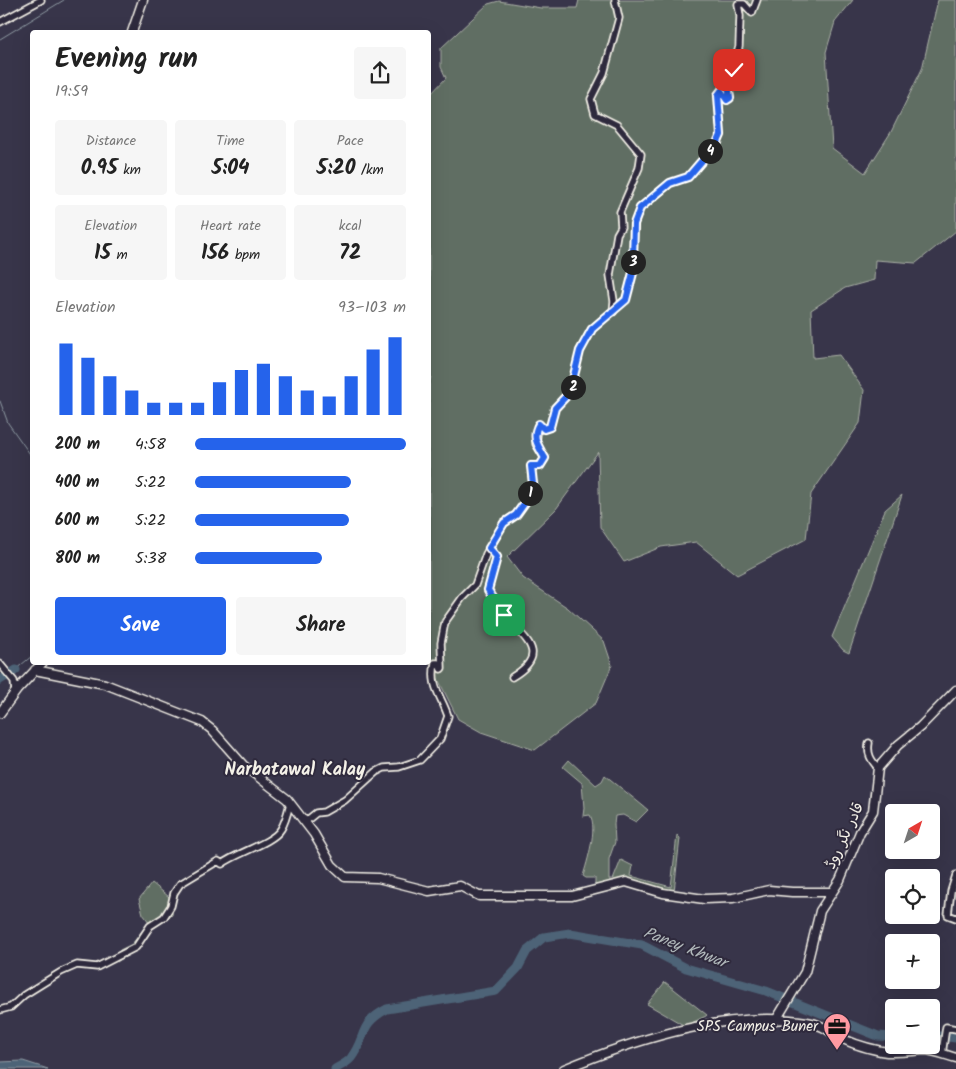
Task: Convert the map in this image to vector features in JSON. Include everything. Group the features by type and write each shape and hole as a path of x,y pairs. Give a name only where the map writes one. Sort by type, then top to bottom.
{"street":[{"path":"0,22 40,0"},
{"path":"133,30 143,0"},
{"path":"613,312 614,301 610,275 617,234 622,227 620,212 639,168 641,154 617,125 595,114 591,106 591,99 604,73 620,18 615,0"},
{"path":"305,822 316,812 324,812 345,800 376,772 384,768 399,767 417,762 428,749 437,744 448,716 433,684 435,663 438,663 442,668 441,643 443,626 462,598 478,580 489,548 504,523 516,515 526,501 533,484 531,466 540,466 545,458 535,438 538,425 544,429 550,427 555,408 565,400 573,386 576,360 583,346 600,320 613,312 626,300 634,269 634,224 640,208 670,183 688,177 718,142 721,135 718,95 721,91 727,100 730,98 728,84 739,47 740,16 738,4 744,4 752,13 756,0"},
{"path":"489,548 497,557 488,590 504,615 531,646 533,653 530,664 512,677"},
{"path":"0,664 14,681 15,692"},
{"path":"0,713 15,692 40,665"},
{"path":"35,670 60,677 105,684 202,722 212,730 243,766 280,792 305,822 332,865 344,877 378,878 425,891 436,891 460,886 479,896 572,896 626,882 663,893 704,899 733,898 769,890 832,892"},
{"path":"14,681 26,680"},
{"path":"869,743 870,755 878,768 898,745 920,727 956,690"},
{"name":"قادر نگر روڈ","path":"776,1020 796,988 809,958 820,911 840,880 860,832 874,810 878,768"},
{"path":"0,1010 11,1007 24,995 61,972 77,965 97,967 136,947 150,926 164,917 171,906 174,892 180,884 218,861 222,864 258,844 271,840 281,829 290,803"},
{"path":"956,875 951,891 948,915 956,918"},
{"path":"564,1069 616,1048 702,1026 748,1018 810,1022 829,1029 851,1042 881,1051 923,1050 956,1058"},
{"path":"942,1054 946,1027 956,1029"}],"green space":[{"path":"579,0 853,0 835,22 826,52 832,148 865,173 891,132 922,69 938,0 956,0 956,231 916,263 875,260 874,280 845,288 811,310 813,358 839,355 864,390 860,423 811,494 806,539 737,575 696,542 661,547 624,562 600,527 598,452 556,509 507,557 523,578 568,608 604,641 612,665 596,703 535,750 481,732 458,719 431,665 431,94 446,78 441,67 441,48 488,4 499,1 541,8 577,8"},
{"path":"902,495 849,653 843,650 832,637 885,510"},
{"path":"569,760 596,785 602,781 605,775 648,810 636,822 623,815 615,816 615,842 609,859 609,880 613,880 621,860 633,866 631,876 671,887 677,835 680,838 674,892 632,880 595,889 595,878 583,876 591,845 593,828 590,815 583,816 582,783 563,767"},
{"path":"152,883 174,901 172,915 153,927 136,949 117,962 120,950 132,944 149,922 143,914 139,899"},
{"path":"665,982 707,1015 685,1026 647,1004"}],"water":[{"path":"23,1061 48,1069 0,1069 0,1062"}],"waterway":[{"path":"0,39 64,0"},
{"path":"0,401 8,423 30,454"},
{"path":"10,674 30,658"},
{"path":"0,680 16,670"},
{"name":"Paney Khwar","path":"335,1069 351,1058 371,1020 387,1009 496,991 518,968 527,951 544,937 570,933 642,945 686,968 766,991 878,1036 885,1036"},
{"name":"Paney Khwar","path":"940,1036 956,1038"}],"place":[{"name":"SPS Campus Buner","path":"837,1051"}],"district":[{"name":"Narbatawal Kalay","path":"295,770"}],"route":[{"path":"504,615 488,590 497,557 489,548 504,523 516,515 526,501 533,484 531,466 533,464 542,465 545,458 539,450 535,438 537,427 539,424 544,429 550,427 555,408 565,400 570,392 573,386 576,360 592,329 600,320 619,308 626,300 634,269 634,224 640,208 670,183 688,177 718,142 721,135 718,95 721,91 727,100 730,98 728,84 734,70"}]}
